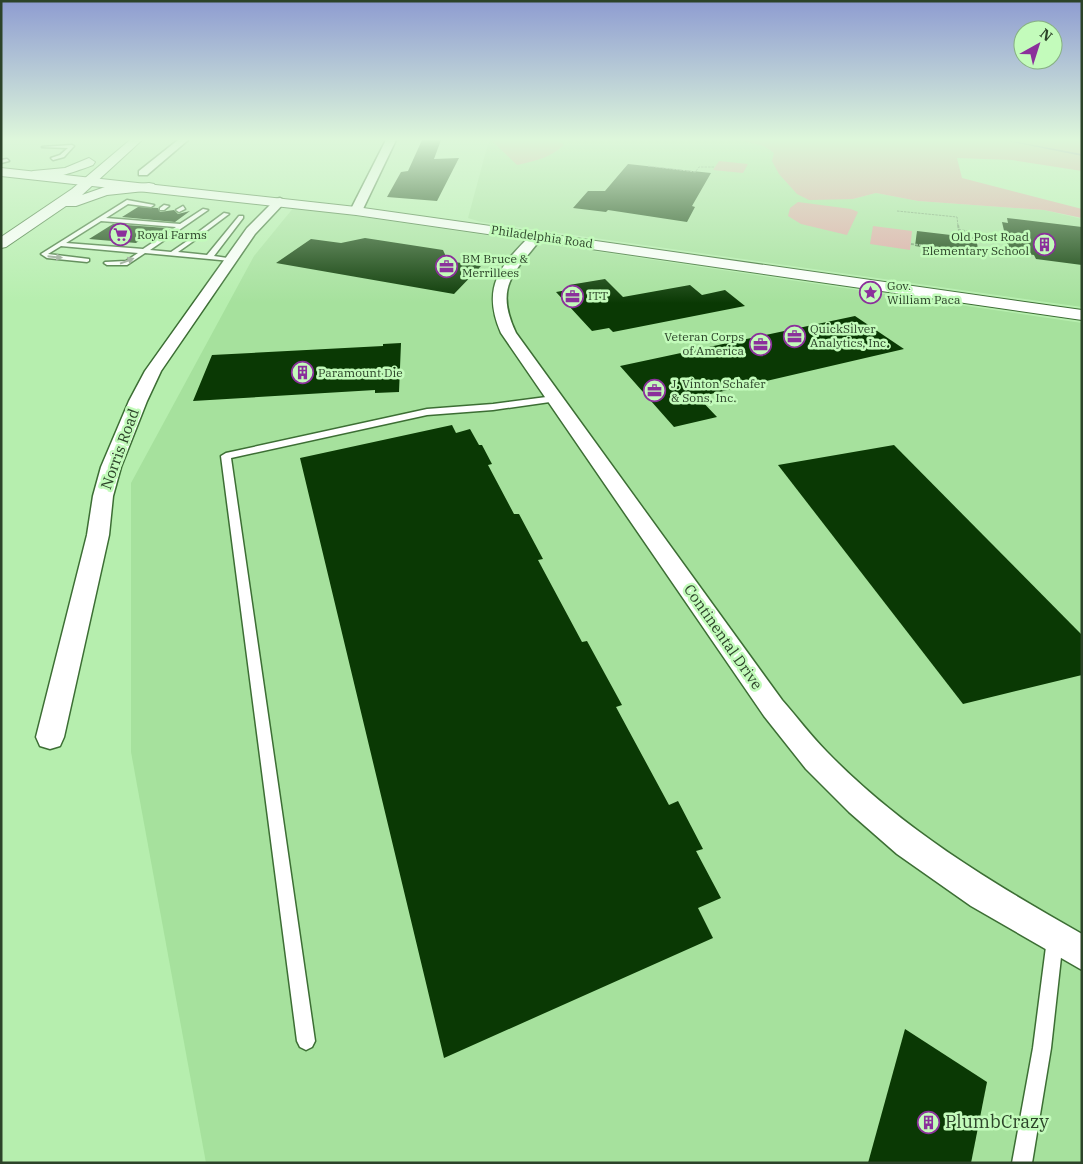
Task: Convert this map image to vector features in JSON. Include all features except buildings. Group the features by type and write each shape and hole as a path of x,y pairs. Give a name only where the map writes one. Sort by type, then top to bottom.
{"main road":[{"path":"1,244 53,210 73,194"},
{"path":"53,210 98,194"},
{"name":"Philadelphia Road","path":"215,194 280,201 537,236 1082,315"}],"street":[{"path":"356,211 364,194"},
{"name":"Norris Road","path":"50,737 98,535 103,496 111,467 138,401 153,371 231,260 258,223 280,201"},
{"name":"Continental Drive","path":"537,236 514,259 503,279 499,310 515,343 773,708 816,760 859,802 947,872 1015,916 1082,953"}],"lane":[{"path":"87,260 47,256 44,254 127,202 148,206 152,194"},
{"path":"108,262 127,263 204,210"},
{"path":"125,221 135,214"},
{"path":"199,234 226,214"},
{"path":"140,222 151,216"},
{"path":"158,224 168,217"},
{"path":"209,257 241,217"},
{"path":"99,219 181,226"},
{"path":"172,254 193,239"},
{"path":"60,244 231,260"},
{"path":"306,1041 226,456 426,412 493,407 554,398"},
{"path":"1022,1163 1042,1048 1055,938"}],"path":[{"path":"897,211 957,217 959,230 972,232"},
{"path":"911,244 935,247"}],"shaded area":[{"path":"474,194 845,194 853,199 871,194 883,194 918,201 1044,210 1082,219 1082,307 481,222 468,218"},
{"path":"798,194 871,194 853,199 809,200"},
{"path":"883,194 1025,194 1082,209 1082,218 1044,210 918,201"},
{"path":"798,202 851,209 858,212 847,235 801,224 788,216 790,208"},
{"path":"294,207 1082,323 1082,1163 206,1163 131,752 131,483 254,256"},
{"path":"873,226 912,231 910,250 870,244"}],"place":[{"name":"Royal Farms","path":"121,235"},
{"name":"Old Post Road Elementary School","path":"1045,244"},
{"name":"BM Bruce & Merrillees","path":"446,266"},
{"name":"Gov. William Paca","path":"871,293"},
{"name":"ITT","path":"572,296"},
{"name":"QuickSilver Analytics, Inc.","path":"794,336"},
{"name":"Veteran Corps of America","path":"760,344"},
{"name":"Paramount Die","path":"302,373"},
{"name":"J. Vinton Schafer & Sons, Inc.","path":"655,391"},
{"name":"PlumbCrazy","path":"929,1122"}]}
